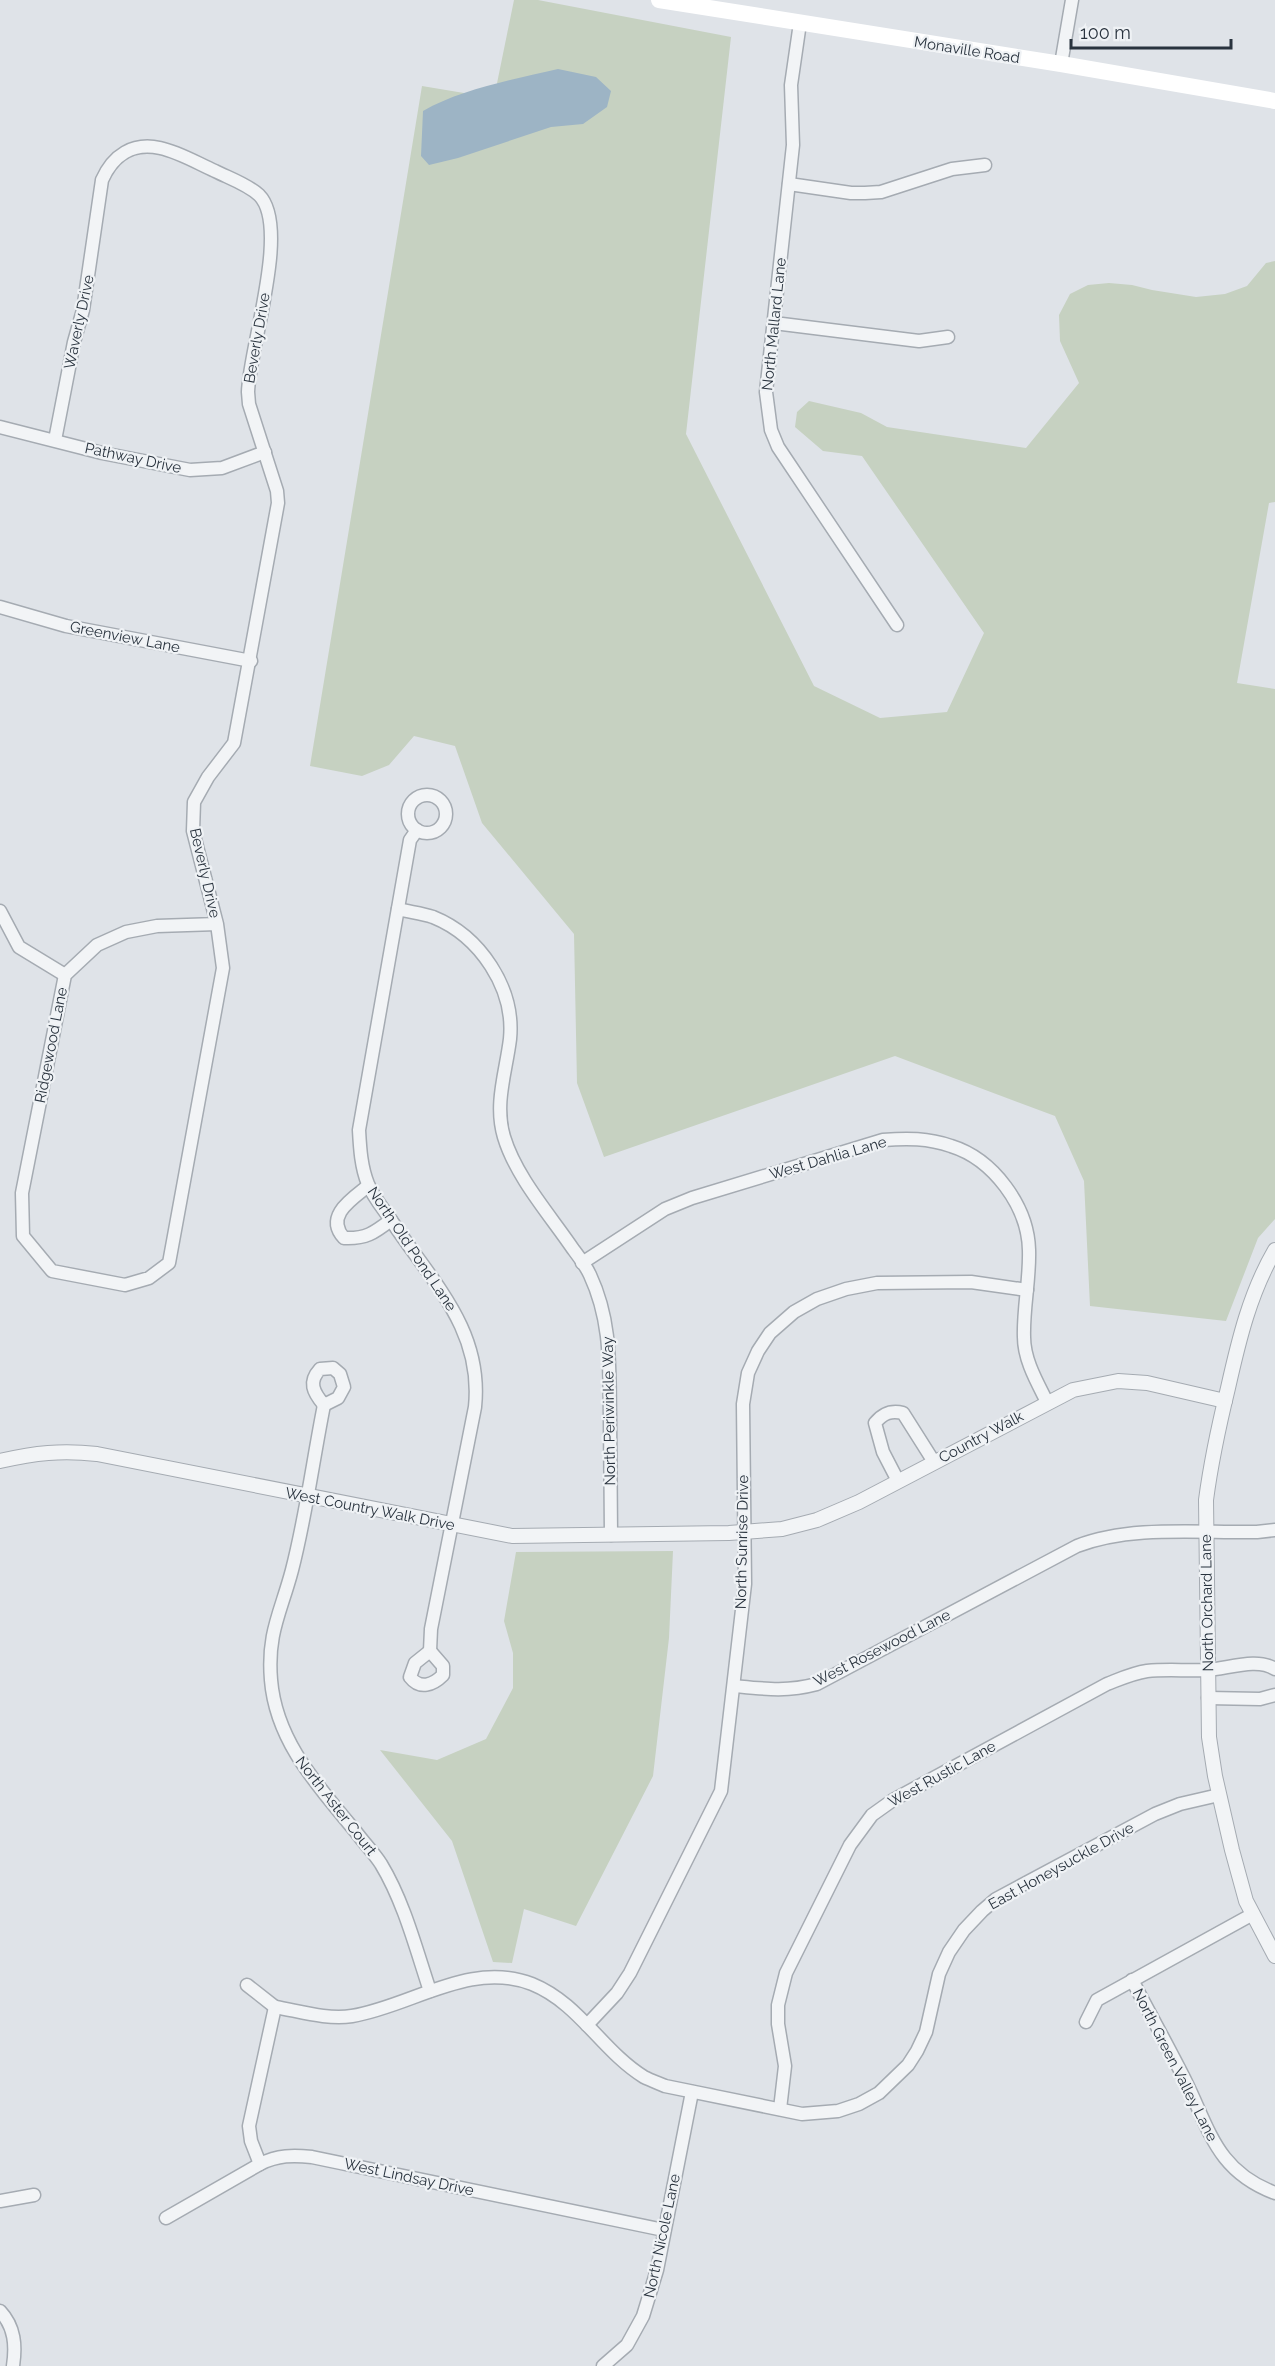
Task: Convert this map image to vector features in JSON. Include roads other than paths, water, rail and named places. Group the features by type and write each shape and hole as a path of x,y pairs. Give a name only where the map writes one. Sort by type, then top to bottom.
{"main road":[{"name":"Monaville Road","path":"659,0 1061,64 1275,101"}],"street":[{"path":"1061,64 1072,0"},
{"name":"North Mallard Lane","path":"800,23 791,85 793,145 766,392 771,430 778,447 897,625"},
{"name":"Waverly Drive","path":"55,440 74,342 85,300 102,180 108,167 124,152 140,146 176,153 243,184 258,195 264,202 271,223 271,232"},
{"path":"789,184 851,193 881,192 952,169 985,165"},
{"name":"Beverly Drive","path":"52,1271 125,1285 149,1278 169,1263 223,968 217,924 193,831 194,802 234,743 251,661 278,503 277,491 249,404 248,392 263,310 271,232"},
{"path":"774,323 919,341 948,337"},
{"name":"Pathway Drive","path":"0,427 102,453 190,470 222,468 265,452"},
{"name":"Greenview Lane","path":"0,607 66,626 251,661"},
{"name":"North Old Pond Lane","path":"417,830 410,840 359,1130 360,1148 368,1186 451,1307 465,1330 473,1356 477,1388 475,1407 431,1629 430,1651"},
{"name":"North Periwinkle Way","path":"398,909 432,917 455,928 476,946 502,986 511,1022 500,1096 500,1118 504,1137 519,1171 582,1263 598,1293 606,1320 609,1352 611,1535"},
{"path":"0,911 19,947 65,975"},
{"name":"Ridgewood Lane","path":"52,1271 23,1236 22,1193 65,975 97,945 126,932 157,926 217,924"},
{"name":"West Dahlia Lane","path":"582,1263 665,1209 692,1198 883,1140 906,1138 929,1140 953,1146 995,1174 1019,1208 1026,1228 1029,1249 1024,1339 1032,1372 1047,1402"},
{"path":"368,1186 351,1199 340,1212 336,1223 338,1231 344,1238 360,1239 377,1231 391,1220"},
{"name":"North Orchard Lane","path":"1275,1250 1251,1297 1211,1461 1206,1500 1209,1737 1219,1795 1246,1901 1275,1956"},
{"name":"North Sunrise Drive","path":"587,2025 617,1993 630,1973 714,1809 725,1774 745,1584 742,1424 748,1373 758,1351 770,1333 794,1312 817,1299 846,1289 877,1283 971,1282 1027,1290"},
{"name":"Country Walk","path":"744,1532 782,1529 817,1520 859,1502 1073,1390 1118,1381 1148,1383 1225,1401"},
{"name":"North Aster Court","path":"324,1405 292,1569 273,1630 270,1657 271,1683 286,1737 303,1768 379,1861 390,1879 430,1991"},
{"path":"898,1481 878,1437 875,1423 882,1415 894,1411 903,1413 934,1462"},
{"name":"West Country Walk Drive","path":"0,1461 44,1452 88,1453 512,1536 744,1532"},
{"name":"West Rosewood Lane","path":"734,1686 795,1690 817,1684 1077,1546 1098,1538 1115,1535 1275,1530"},
{"name":"West Rustic Lane","path":"780,2109 785,2066 778,2024 781,1988 793,1957 850,1845 872,1815 893,1800 1107,1684 1147,1671 1208,1670 1249,1665 1270,1666 1275,1669"},
{"path":"1208,1698 1260,1699 1275,1695"},
{"name":"East Honeysuckle Drive","path":"275,2007 331,2016 348,2016 374,2011 461,1981 488,1976 508,1978 548,1991 568,2005 628,2065 644,2077 665,2086 802,2114 838,2111 859,2104 879,2093 893,2081 918,2051 926,2032 939,1974 949,1952 964,1930 996,1899 1155,1814 1180,1804 1219,1795"},
{"path":"1086,2022 1097,2000 1253,1914"},
{"name":"North Green Valley Lane","path":"1132,1980 1187,2084 1216,2147 1233,2168 1249,2180 1275,2193"},
{"path":"247,1984 275,2007 249,2126 251,2141 260,2164"},
{"name":"North Nicole Lane","path":"603,2366 627,2346 644,2316 657,2270 693,2092"},
{"name":"West Lindsay Drive","path":"166,2218 273,2157 293,2155 312,2157 664,2230"},
{"path":"0,2201 34,2195"},
{"path":"0,2311 13,2332 16,2350 13,2366"}],"water":[{"path":"558,69 596,77 611,91 607,107 583,124 551,127 458,158 429,165 421,156 423,111 471,91"}]}
